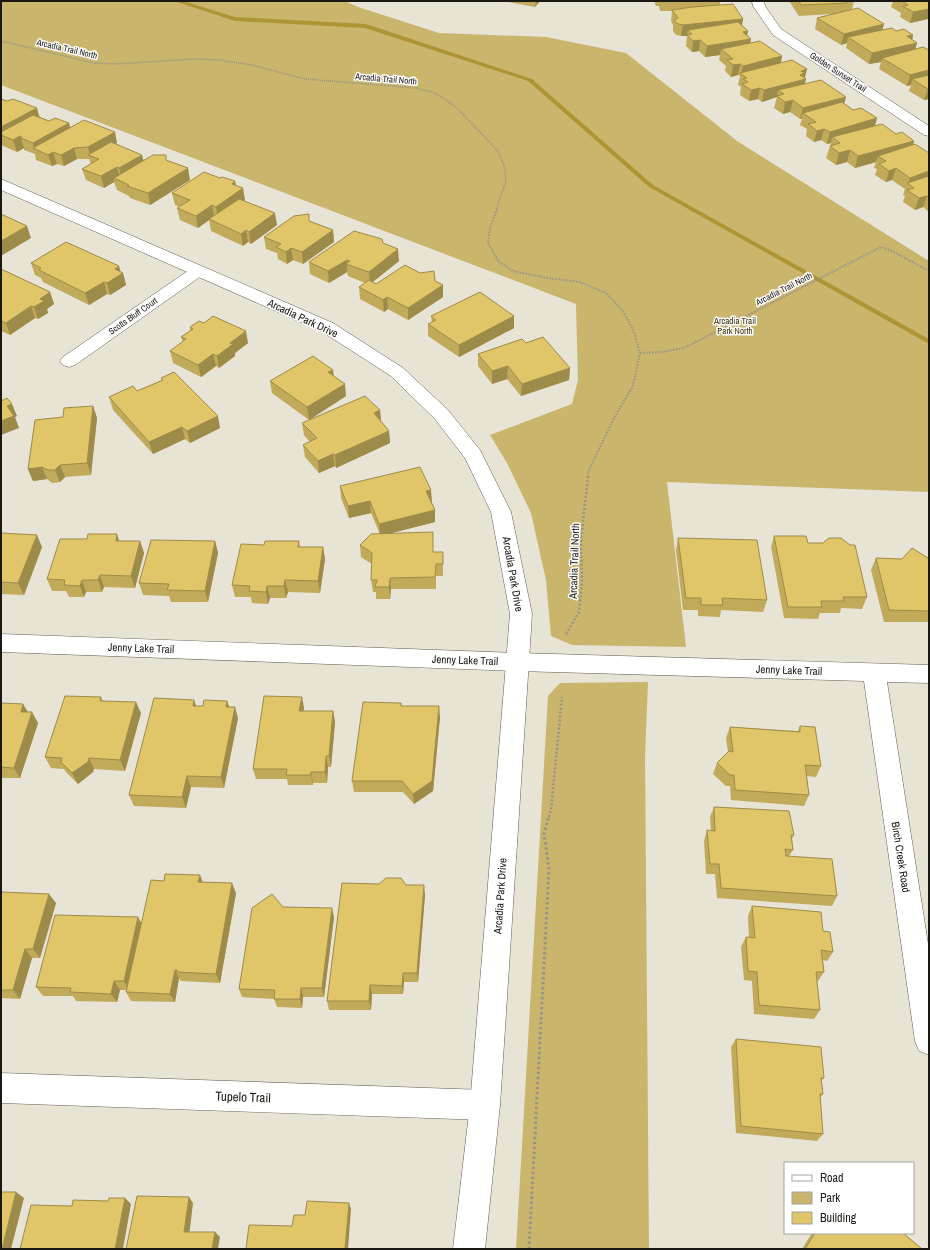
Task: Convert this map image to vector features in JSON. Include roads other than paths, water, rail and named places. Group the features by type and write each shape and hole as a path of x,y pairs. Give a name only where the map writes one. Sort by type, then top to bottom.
{"street":[{"name":"Golden Sunset Trail","path":"758,1 758,6 777,32 929,132"},
{"name":"Arcadia Park Drive","path":"1,184 326,326 397,372 441,414 473,455 501,512 516,579 520,614 518,662 485,1105 469,1249"},
{"name":"Scotts Bluff Court","path":"69,361 198,271"},
{"name":"Jenny Lake Trail","path":"1,643 518,662 929,674"},
{"name":"Birch Creek Road","path":"874,673 929,1041"},
{"name":"Tupelo Trail","path":"1,1088 485,1105"}],"waterway":[{"path":"177,1 235,19 366,26 530,80 651,186 929,342"}],"park label":[{"name":"Arcadia Trail Park North","path":"735,326"}]}
